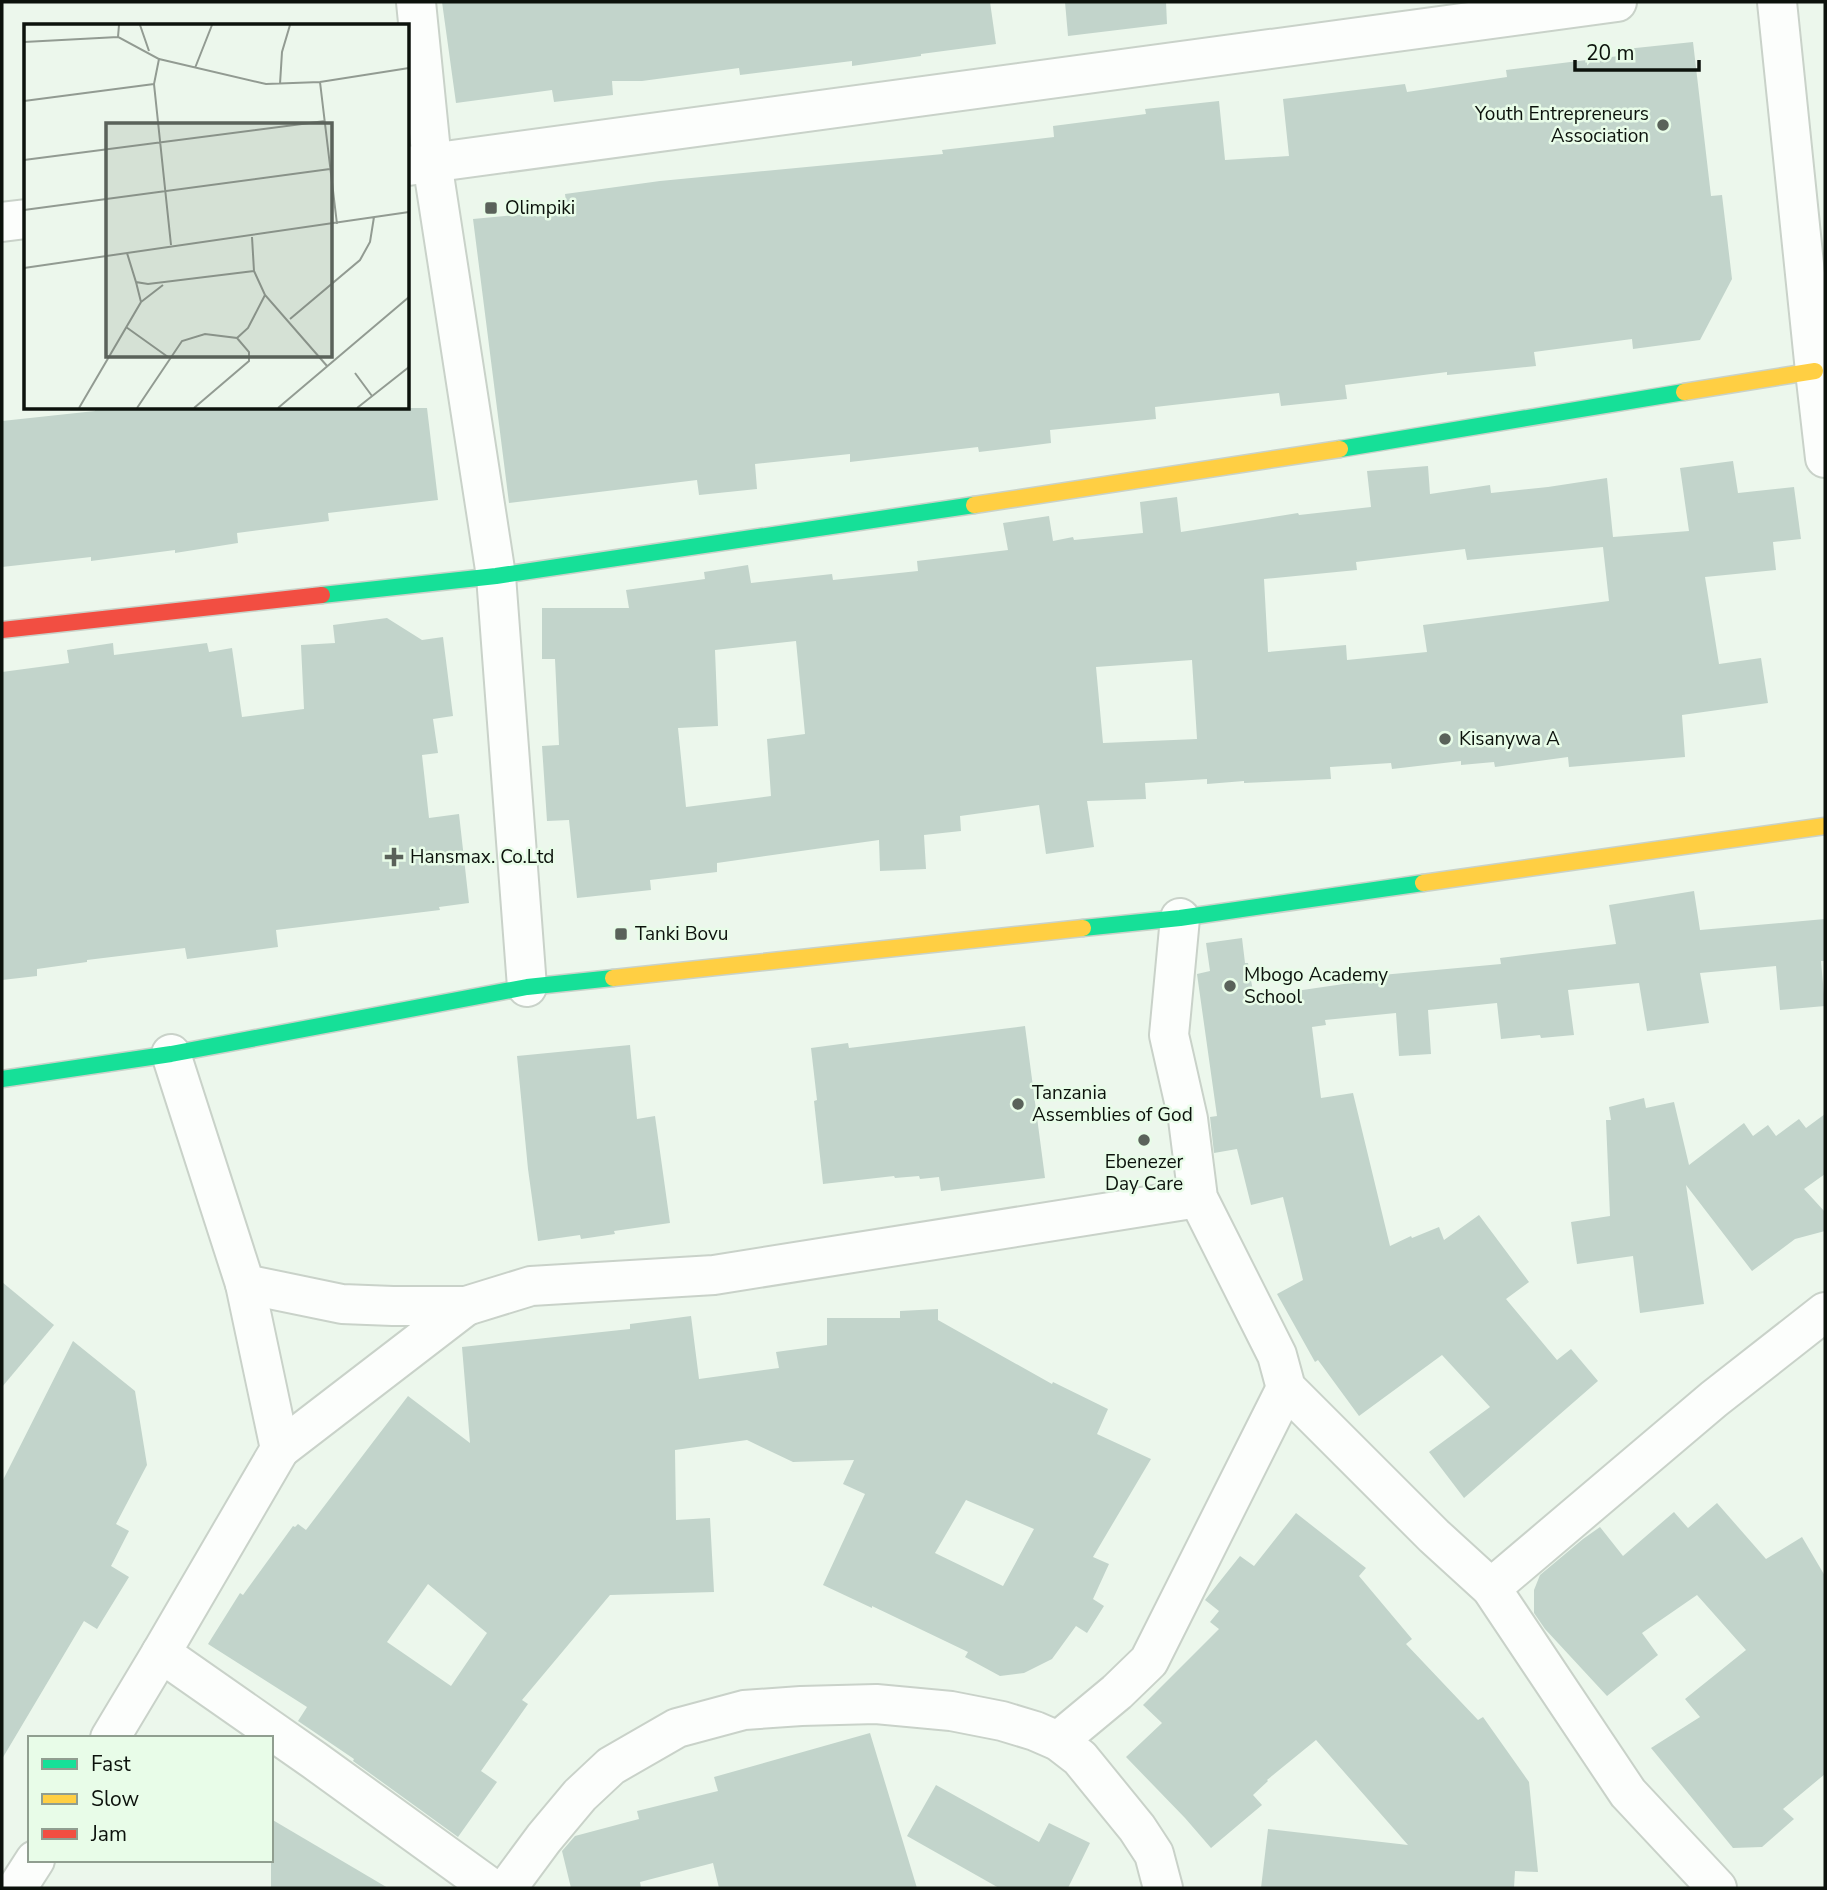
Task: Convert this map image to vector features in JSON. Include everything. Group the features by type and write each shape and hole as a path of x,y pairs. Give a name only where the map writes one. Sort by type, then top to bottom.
{"street":[{"path":"416,2 420,164 496,576 527,987"},
{"path":"420,164 1617,2"},
{"path":"1777,2 1825,458"},
{"path":"2,222 24,219"},
{"path":"2,631 496,576 1250,464 1815,371"},
{"path":"2,1079 171,1054 527,987 1180,918 1825,826"},
{"path":"1180,918 1169,1035 1188,1119 1198,1198 1277,1355 1286,1388 1434,1536 1491,1588 1628,1793 1717,1888"},
{"path":"171,1054 245,1284 280,1449"},
{"path":"245,1284 342,1304 393,1307 466,1306 531,1286 715,1275 1198,1198"},
{"path":"111,1736 280,1449 466,1306"},
{"path":"1491,1588 1714,1399 1825,1312"},
{"path":"1058,1741 1117,1692 1149,1661 1286,1388"},
{"path":"161,1653 491,1888"},
{"path":"507,1888 580,1795 611,1766 677,1728 744,1710 876,1704 951,1711 1002,1721 1058,1741 1080,1758 1138,1828 1154,1854 1163,1888"},
{"path":"18,1888 34,1862"}],"building":[{"path":"442,2 990,2 996,44 852,66 852,61 740,75 739,68 642,81 612,81 613,95 554,102 552,90 456,103"},
{"path":"1065,2 1166,2 1167,24 1068,36"},
{"path":"1693,42 1711,196 1722,195 1732,279 1700,340 1633,349 1632,339 1534,352 1536,366 1447,375 1447,372 1345,385 1347,399 1281,406 1279,393 1155,407 1156,419 1050,430 1051,443 979,452 978,447 850,462 850,454 755,464 757,489 699,495 697,480 509,503 473,219 567,210 565,194 660,181 943,154 942,150 1054,137 1053,126 1146,114 1145,109 1219,101 1225,160 1289,156 1283,99 1405,84 1407,92 1507,77 1506,70 1627,55 1626,49"},
{"path":"427,408 438,500 328,513 329,521 237,533 238,543 175,553 175,550 91,561 91,557 2,567 2,421 95,411"},
{"path":"1733,461 1738,493 1794,487 1801,539 1773,542 1776,570 1705,577 1719,664 1761,658 1768,703 1682,715 1685,757 1569,767 1568,757 1495,767 1494,762 1461,765 1461,761 1392,769 1391,763 1330,767 1331,779 1207,784 1207,779 1145,783 1146,799 1087,801 1094,847 1046,854 1039,805 960,816 961,831 924,835 926,869 880,871 879,840 717,863 717,872 650,880 651,890 577,898 569,820 547,821 542,746 559,745 555,659 542,659 542,608 629,608 626,590 705,579 704,572 748,565 751,583 832,574 833,580 918,571 917,561 1008,550 1003,523 1049,516 1053,541 1073,537 1074,540 1143,533 1140,502 1177,497 1181,532 1298,513 1371,507 1367,471 1428,466 1430,494 1490,485 1491,493 1607,478 1613,537 1689,531 1680,468","holes":["1603,547 1609,601 1423,625 1427,652 1347,660 1346,645 1268,652 1264,579 1357,570 1356,562 1465,549 1467,560","796,641 805,734 767,739 771,796 686,807 678,728 718,726 715,650","1192,660 1197,739 1103,743 1096,667"]},
{"path":"387,618 422,640 443,637 453,716 433,719 438,753 422,755 429,818 459,814 469,903 439,907 440,910 276,930 278,947 187,959 185,948 87,960 37,969 37,976 2,980 2,672 69,663 67,650 113,643 114,655 207,643 209,652 232,648 242,717 304,709 301,645 335,643 333,625"},
{"path":"1694,891 1700,930 1825,919 1825,961 1821,961 1825,1006 1780,1010 1776,966 1700,973 1709,1023 1647,1031 1639,983 1568,990 1574,1035 1501,1039 1497,1003 1428,1010 1431,1054 1399,1056 1396,1013 1325,1020 1326,1025 1312,1027 1321,1098 1353,1093 1390,1246 1439,1227 1444,1240 1479,1215 1529,1282 1506,1299 1557,1360 1571,1349 1598,1381 1464,1498 1429,1452 1490,1407 1442,1355 1359,1416 1318,1360 1315,1362 1277,1294 1303,1280 1283,1197 1251,1205 1237,1149 1214,1153 1210,1117 1217,1116 1197,974 1210,971 1206,943 1242,938 1254,997 1371,980 1371,976 1501,964 1500,958 1616,944 1609,905"},
{"path":"1025,1026 1045,1178 941,1191 939,1177 920,1179 919,1176 894,1176 823,1184 811,1048 848,1043 849,1048"},
{"path":"630,1045 637,1119 655,1116 670,1223 581,1239 580,1235 538,1241 517,1056"},
{"path":"1644,1098 1646,1108 1674,1102 1689,1165 1744,1123 1753,1136 1768,1125 1776,1136 1799,1119 1806,1128 1825,1114 1825,1174 1804,1189 1825,1212 1825,1231 1795,1239 1752,1271 1686,1185 1704,1304 1640,1313 1633,1256 1577,1264 1571,1222 1610,1216 1606,1120 1611,1120 1609,1107"},
{"path":"2,1282 54,1325 2,1387"},
{"path":"938,1309 938,1320 1052,1384 1053,1382 1108,1409 1097,1434 1151,1459 1093,1557 1109,1564 1093,1599 1104,1606 1087,1633 1076,1626 1052,1659 1024,1673 1000,1676 965,1657 968,1652 823,1585 865,1494 843,1484 854,1460 793,1462 747,1440 675,1450 676,1520 710,1518 714,1592 610,1595 522,1700 528,1704 481,1771 497,1782 458,1837 353,1761 354,1759 298,1721 307,1707 208,1644 240,1593 243,1595 293,1526 298,1524 306,1530 408,1396 470,1443 462,1347 630,1329 630,1324 691,1316 699,1379 779,1368 776,1352 827,1345 827,1318 900,1318 900,1311","holes":["966,1500 1034,1529 1003,1586 935,1553","428,1584 487,1633 451,1686 387,1642"]},
{"path":"73,1341 135,1391 147,1465 116,1524 129,1531 111,1566 129,1577 97,1629 84,1621 2,1759 2,1482"},
{"path":"1717,1503 1766,1559 1802,1537 1825,1576 1825,1774 1783,1809 1794,1819 1762,1847 1733,1848 1651,1748 1700,1717 1685,1699 1746,1650 1697,1595 1642,1633 1658,1655 1607,1696 1545,1629 1534,1613 1534,1590 1540,1575 1600,1527 1623,1556 1674,1512 1688,1528"},
{"path":"1296,1513 1366,1568 1359,1576 1412,1639 1406,1644 1478,1720 1483,1717 1529,1782 1538,1872 1515,1871 1514,1888 1261,1888 1268,1829 1408,1845 1316,1740 1267,1780 1253,1795 1262,1805 1211,1848 1126,1757 1162,1723 1143,1705 1219,1629 1210,1622 1219,1611 1205,1600 1240,1556 1254,1566"},
{"path":"870,1733 917,1888 719,1888 713,1863 640,1882 641,1888 571,1888 562,1851 575,1836 639,1819 637,1811 718,1791 714,1777"},
{"path":"936,1785 1039,1842 1049,1823 1090,1843 1068,1888 999,1888 907,1836"},
{"path":"273,1820 388,1888 271,1888"}],"traffic: fast":[{"path":"1340,449 1684,392"},
{"path":"322,595 496,576 974,505"},
{"path":"1083,928 1180,918 1423,883"},
{"path":"2,1079 171,1054 527,987 613,978"}],"traffic: slow":[{"path":"1684,392 1815,371"},
{"path":"974,505 1340,449"},
{"path":"1423,883 1825,826"},
{"path":"613,978 1083,928"}],"traffic: jam":[{"path":"2,630 322,595"}],"place":[{"name":"Youth Entrepreneurs Association","path":"1663,125"},
{"name":"Olimpiki","path":"491,208"},
{"name":"Kisanywa A","path":"1445,739"},
{"name":"Hansmax. Co.Ltd","path":"394,857"},
{"name":"Tanki Bovu","path":"621,934"},
{"name":"Mbogo Academy School","path":"1230,986"},
{"name":"Tanzania Assemblies of God","path":"1018,1104"},
{"name":"Ebenezer Day Care","path":"1144,1140"}]}
